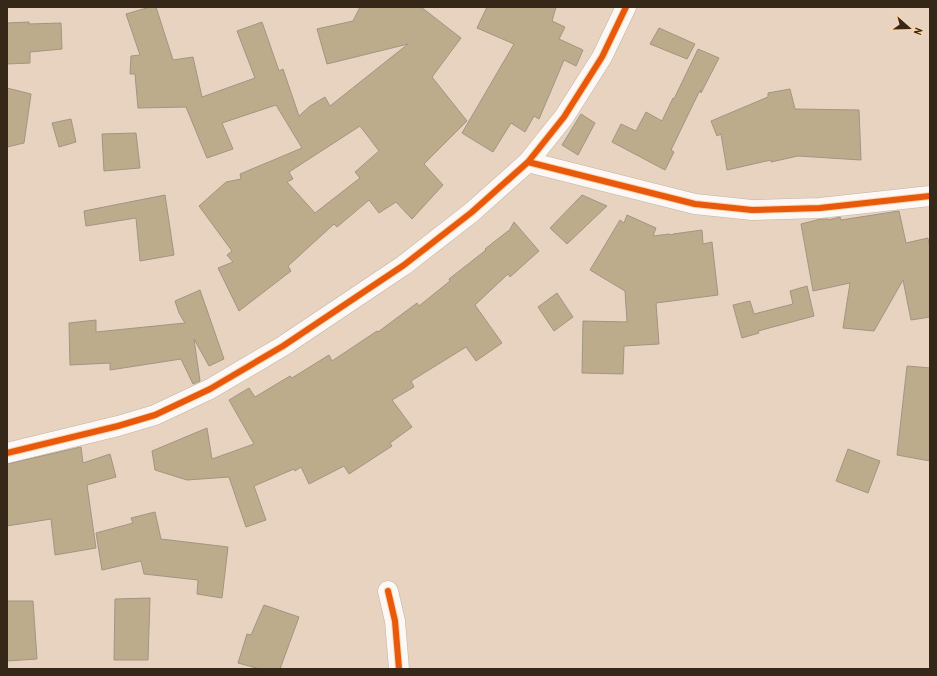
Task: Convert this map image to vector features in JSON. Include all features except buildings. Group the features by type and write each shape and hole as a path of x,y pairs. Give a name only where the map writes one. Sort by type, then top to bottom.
{"street":[{"path":"7,453 118,426 155,415 210,389 283,346 404,265 472,212 528,162 564,118 602,57 626,7"},
{"path":"528,162 695,204 752,210 820,208 930,196"},
{"path":"388,591 395,621 399,669"}],"cycle path":[{"path":"7,453 118,426 155,415 210,389 283,346 404,265 472,212 528,162 564,117 602,57 626,7"},
{"path":"528,162 695,204 752,210 820,208 930,196"},
{"path":"388,591 395,621 399,669"}]}
